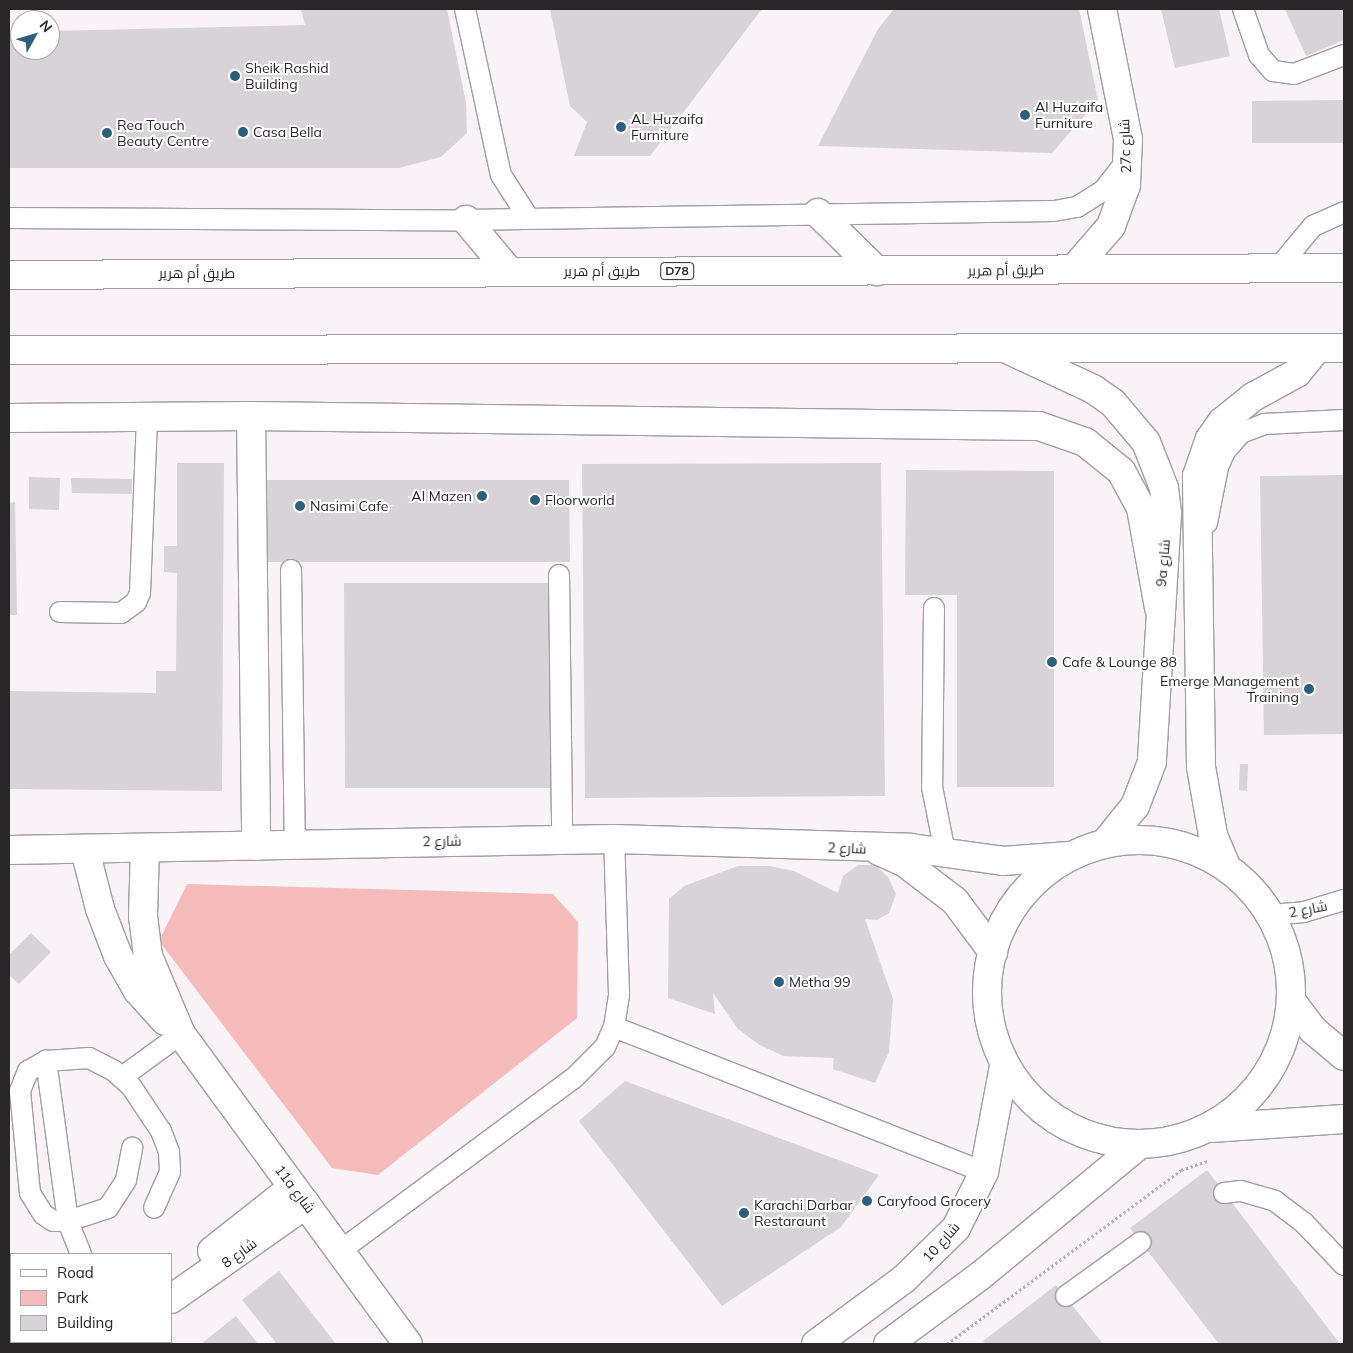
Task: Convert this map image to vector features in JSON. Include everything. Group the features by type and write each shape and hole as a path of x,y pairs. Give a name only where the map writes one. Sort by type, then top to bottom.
{"main road":[{"name":"27c شارع","path":"1074,269 1114,219 1126,185 1128,159 1124,108 1102,9"},
{"path":"818,213 878,271"},
{"path":"466,220 509,271"},
{"name":"طريق أم هرير","path":"9,275 1344,268"},
{"path":"9,350 1007,349 1332,352"},
{"name":"9a شارع","path":"1007,349 1093,389 1131,421 1146,442 1164,488 1167,514 1159,608 1152,762 1135,806 1105,843"},
{"path":"1226,866 1213,835 1201,767 1200,572 1194,496 1199,466 1210,439 1236,409 1332,352"},
{"path":"251,416 256,846"},
{"path":"9,418 251,416 1039,426 1085,442 1121,471 1141,508 1159,608"},
{"name":"شارع 2","path":"9,850 85,850 562,838 875,849 911,848 1003,861 1069,856"},
{"path":"1156,839 1204,853 1226,866 1259,897 1271,915 1284,943 1292,1002 1283,1042 1265,1077 1238,1107 1205,1128 1173,1140 1139,1145 1085,1135 1060,1123 1032,1101 1004,1066 988,1010 993,952 1004,922 1020,896 1042,873 1069,856 1105,843 1156,839"},
{"name":"11a شارع","path":"145,848 143,916 148,956 181,1034"},
{"name":"شارع 2","path":"875,849 904,862 955,901 993,952"},
{"name":"11a شارع","path":"85,850 100,909 118,956 148,1004 181,1034 408,1344"},
{"path":"1292,1002 1313,1030 1344,1056"},
{"name":"شارع 10","path":"816,1344 934,1253 956,1228 984,1172 1004,1066"},
{"path":"1205,1128 1344,1118"},
{"path":"890,1343 980,1276 1139,1145"},
{"name":"شارع 8","path":"172,1283 300,1195"},
{"name":"شارع 8","path":"172,1298 300,1195"}],"lane":[{"path":"465,9 502,175 528,217"},
{"path":"1243,9 1259,55 1273,71 1294,74 1344,55"},
{"path":"9,218 466,220 528,217 1065,210 1103,191 1128,159"},
{"path":"1279,267 1313,226 1344,212"},
{"path":"60,612 121,613 136,602 140,593 147,417"},
{"path":"1200,572 1213,483 1232,441 1264,424 1344,420"},
{"path":"291,570 294,845"},
{"path":"559,575 562,838"},
{"path":"934,608 932,787 945,852"},
{"path":"340,1251 574,1078 605,1047 614,1027 619,994 614,839"},
{"name":"شارع 2","path":"1271,915 1304,912 1344,900"},
{"path":"614,1027 984,1172"},
{"path":"122,1077 181,1034"},
{"path":"132,1148 119,1196 93,1216 68,1221 53,1220 43,1214 30,1193 20,1091 28,1071 46,1061 89,1058 122,1077 161,1130 169,1152 170,1172 154,1208"},
{"path":"46,1061 68,1221 81,1253"},
{"path":"1224,1193 1241,1191 1275,1201 1304,1223 1344,1266"},
{"path":"1066,1296 1141,1242"}],"green space":[{"path":"187,884 553,894 578,922 577,1018 378,1175 332,1168 159,941"}],"building":[{"name":"Sheik Rashid Building","path":"301,9 447,9 466,103 467,133 441,157 399,168 9,168 9,32 10,60 60,60 60,31 305,25"},
{"path":"550,9 762,9 650,156 574,156 587,122 570,106"},
{"path":"894,9 1079,9 1098,100 1052,153 818,146 878,29"},
{"path":"1161,9 1219,9 1230,56 1175,68"},
{"path":"1285,9 1344,9 1344,40 1306,56"},
{"path":"1344,100 1344,143 1252,143 1252,101"},
{"path":"177,463 224,463 222,791 9,789 9,691 156,693 156,671 176,671 177,573 164,572 164,546 177,546"},
{"path":"881,463 885,796 585,798 582,464"},
{"path":"906,470 1054,471 1054,787 957,787 957,595 905,595"},
{"path":"1344,475 1344,734 1264,735 1260,476"},
{"path":"29,477 60,478 59,510 29,509"},
{"path":"71,478 132,479 132,494 72,493"},
{"path":"254,480 569,480 570,562 254,562"},
{"path":"15,502 17,615 9,615 9,503"},
{"path":"344,583 557,583 557,788 345,788"},
{"path":"1240,764 1248,764 1247,791 1239,790"},
{"name":"Metha 99","path":"858,865 875,865 888,877 896,894 889,913 877,920 865,919 893,999 889,1052 875,1083 833,1069 834,1058 783,1056 758,1044 738,1029 713,993 715,1014 668,998 669,899 684,886 738,866 769,866 794,871 838,893 843,876"},
{"path":"31,933 51,952 19,984 9,975 9,955"},
{"path":"625,1081 879,1175 841,1227 722,1306 579,1121"},
{"path":"1207,1170 1340,1344 1219,1344 1130,1228"},
{"path":"279,1271 336,1344 277,1344 242,1300"},
{"path":"1056,1285 1103,1344 986,1344 983,1341"},
{"path":"236,1316 258,1344 201,1344"}],"place":[{"name":"Sheik Rashid Building","path":"235,76"},
{"name":"Al Huzaifa Furniture","path":"1025,115"},
{"name":"AL Huzaifa Furniture","path":"621,127"},
{"name":"Casa Bella","path":"243,132"},
{"name":"Rea Touch Beauty Centre","path":"107,133"},
{"name":"Al Mazen","path":"482,496"},
{"name":"Floorworld","path":"535,500"},
{"name":"Nasimi Cafe","path":"300,506"},
{"name":"Cafe & Lounge 88","path":"1052,662"},
{"name":"Emerge Management Training","path":"1309,689"},
{"name":"Metha 99","path":"779,982"},
{"name":"Caryfood Grocery","path":"867,1201"},
{"name":"Karachi Darbar Restaraunt","path":"744,1213"}]}
